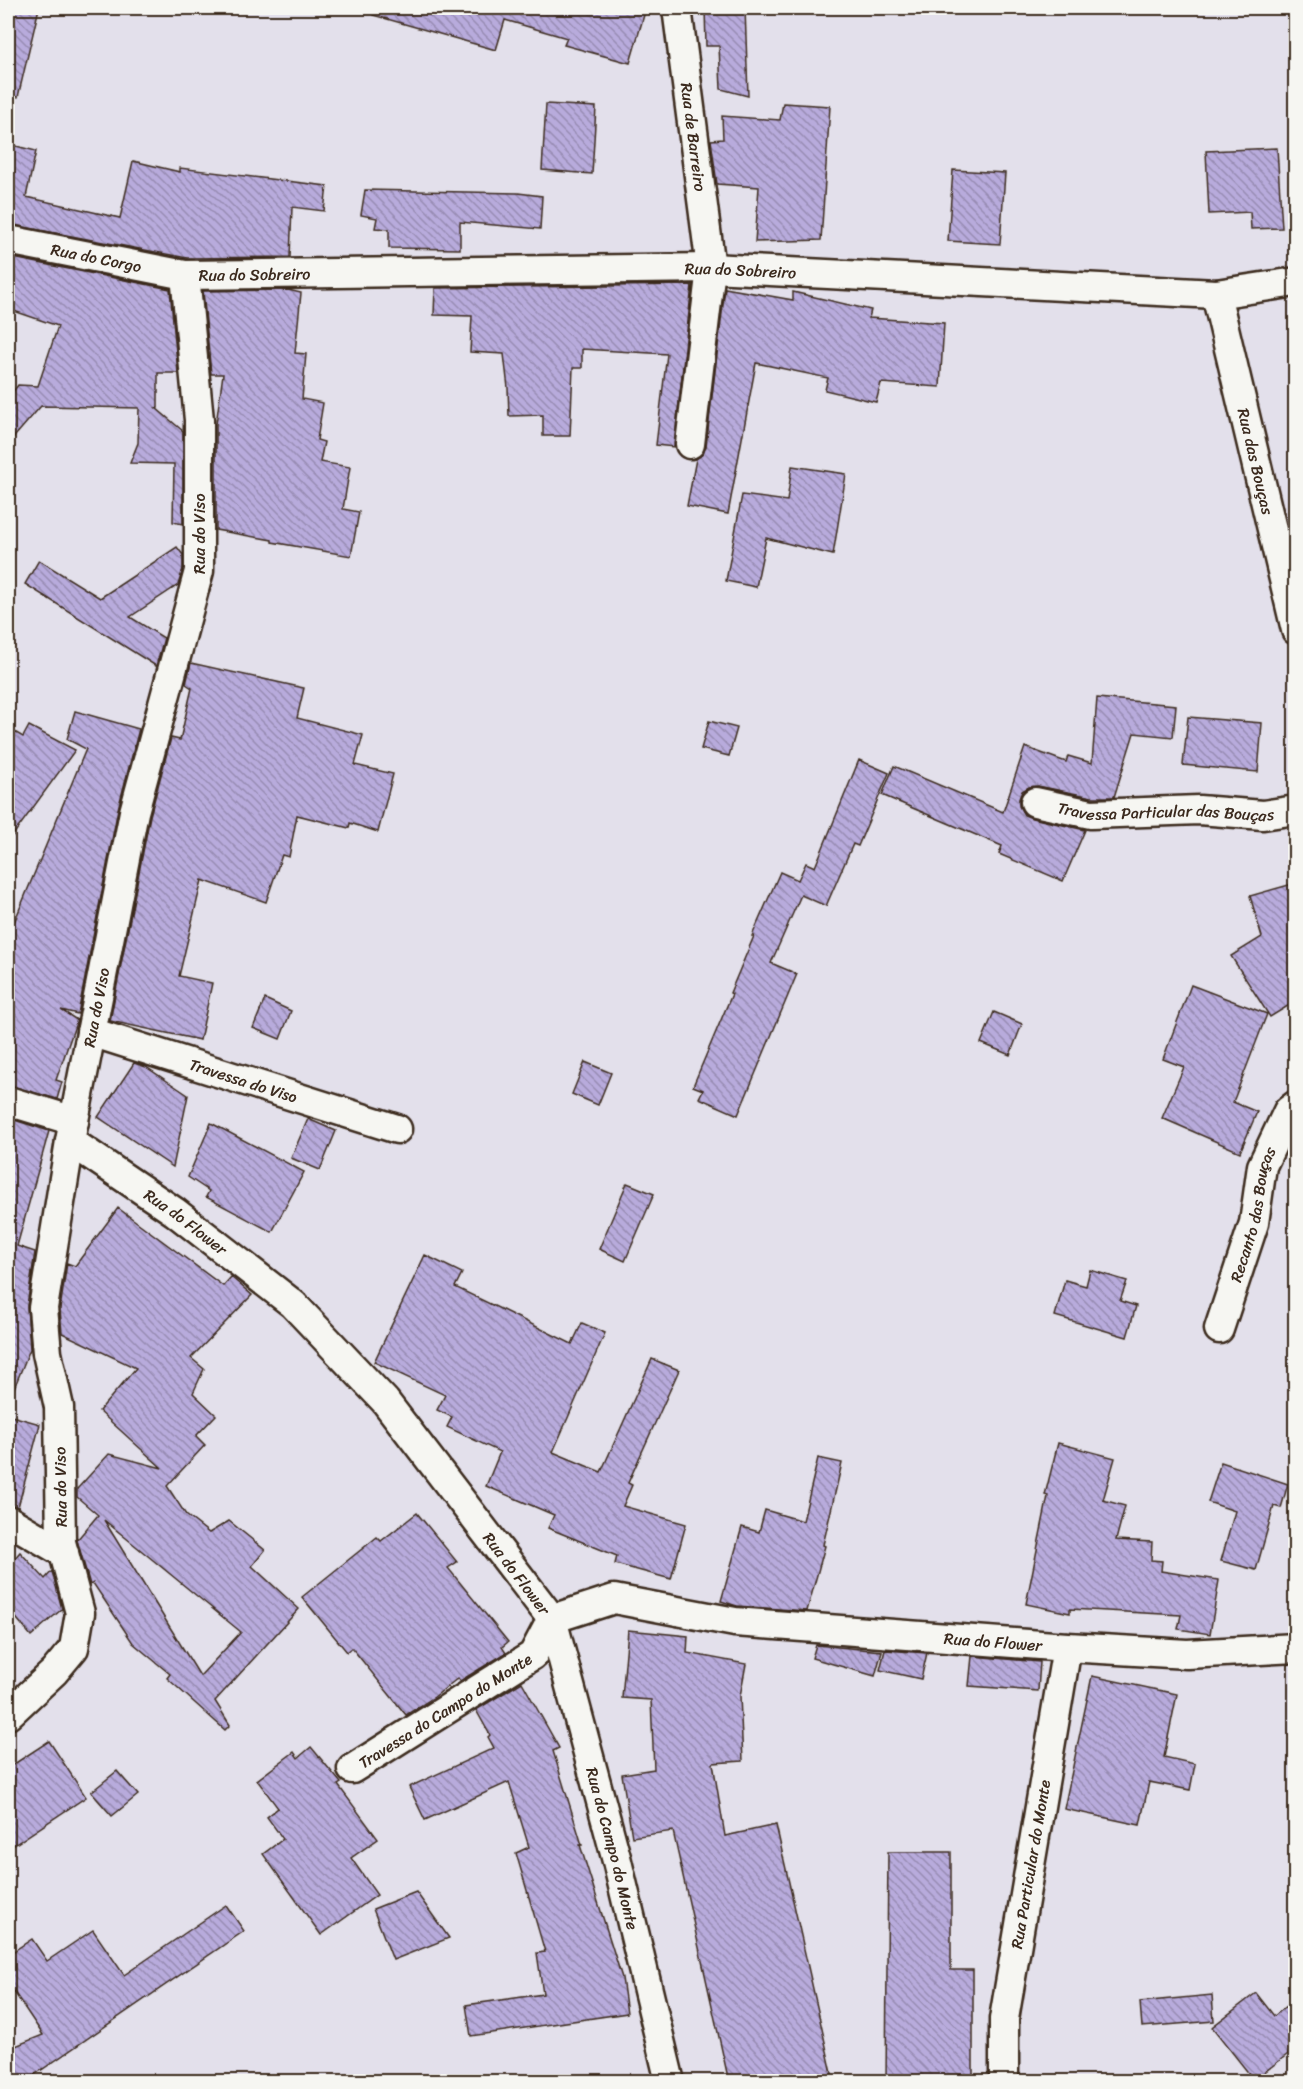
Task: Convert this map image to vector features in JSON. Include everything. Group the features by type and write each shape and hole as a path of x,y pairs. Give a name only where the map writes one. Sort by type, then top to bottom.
{"street":[{"name":"Rua de Barreiro","path":"677,8 711,268 690,444"},
{"name":"Rua do Corgo","path":"8,240 185,275"},
{"name":"Rua do Sobreiro","path":"185,275 711,268 1216,294 1296,282"},
{"name":"Rua do Viso","path":"8,1715 54,1672 75,1648 80,1613 61,1542 59,1407 47,1353 43,1308 72,1131 134,812 199,571 199,420 185,275"},
{"name":"Rua das Bouças","path":"1216,294 1296,630"},
{"name":"Travessa Particular das Bouças","path":"1035,802 1091,814 1199,810 1263,815 1296,810"},
{"name":"Travessa do Viso","path":"91,1032 397,1129"},
{"name":"Rua do Flower","path":"8,1101 72,1131 293,1304 384,1401 552,1619 614,1599 735,1622 1067,1647 1187,1654 1296,1648"},
{"name":"Recanto das Bouças","path":"1219,1329 1254,1223 1262,1166 1288,1111 1296,1106"},
{"path":"8,1521 64,1552"},
{"name":"Travessa do Campo do Monte","path":"352,1768 533,1655 552,1619"},
{"name":"Rua do Campo do Monte","path":"552,1619 617,1861 670,2082"},
{"name":"Rua Particular do Monte","path":"1004,2082 1004,2019 1067,1647"}],"building":[{"path":"8,8 39,8 18,97 8,96"},
{"path":"374,8 646,8 630,63 564,45 567,38 505,20 496,50 373,15"},
{"path":"705,8 745,8 748,96 721,89 719,46 706,46"},
{"path":"783,103 830,106 821,240 755,242 759,187 717,184 711,140 723,139 722,116 780,120"},
{"path":"546,104 596,107 592,174 542,170"},
{"path":"8,144 36,151 26,197 120,218 133,161 180,172 180,168 327,186 324,211 292,207 290,257 187,258 8,224"},
{"path":"1277,148 1282,228 1251,229 1250,212 1209,214 1206,151"},
{"path":"953,170 1005,173 1000,244 948,241"},
{"path":"365,190 518,193 542,196 540,229 460,222 460,249 389,248 389,229 375,228 377,218 361,215"},
{"path":"8,257 170,289 178,373 158,373 158,408 156,408 183,431 183,524 173,522 174,464 130,463 138,443 139,408 41,406 8,444 8,398 18,385 38,386 58,326 8,309"},
{"path":"692,285 674,447 656,445 667,354 582,349 582,368 573,368 570,436 543,436 543,415 509,416 504,354 470,352 472,316 434,315 435,288"},
{"path":"725,288 793,300 793,292 871,310 869,318 944,323 940,387 881,383 876,402 825,390 828,378 756,363 728,514 687,506 696,459 703,454 706,446"},
{"path":"288,290 301,293 295,353 306,354 302,399 323,403 317,440 324,442 320,462 350,467 343,509 359,512 351,556 216,530 216,424 223,374 211,374 203,291"},
{"path":"792,466 846,474 833,555 766,538 756,587 726,581 742,495 787,501"},
{"path":"177,547 183,555 183,569 178,585 130,617 164,638 156,666 25,584 39,560 100,598"},
{"path":"191,663 304,688 297,718 363,735 355,765 393,774 378,832 350,823 349,828 297,815 289,857 282,855 266,902 202,880 179,976 212,983 200,1040 110,1021 150,816 171,738 180,740 192,688 186,684"},
{"path":"1097,698 1176,705 1173,737 1134,733 1114,797 1092,797 1038,786 1022,791 1019,806 1024,815 1085,830 1063,881 999,854 1002,846 882,795 894,766 1003,812 1025,747 1066,762 1068,756 1092,763"},
{"path":"75,711 139,729 118,809 78,1014 61,1010 77,1020 56,1080 62,1082 57,1099 8,1085 8,937 86,749 67,739"},
{"path":"1188,717 1262,723 1258,772 1183,765"},
{"path":"709,721 737,728 729,756 701,749"},
{"path":"29,726 75,750 8,842 8,728 23,737"},
{"path":"859,760 889,773 858,846 853,844 826,906 801,895 771,963 797,974 738,1115 699,1098 703,1090 693,1086 732,994 730,993 754,936 752,936 780,872 798,880 806,863 815,867"},
{"path":"1296,883 1296,1001 1270,1017 1231,956 1262,937 1250,896"},
{"path":"1191,985 1267,1014 1233,1102 1257,1112 1240,1152 1162,1118 1184,1067 1163,1059"},
{"path":"265,999 291,1011 280,1039 253,1028"},
{"path":"994,1012 1022,1024 1010,1055 981,1043"},
{"path":"585,1062 611,1073 598,1105 572,1094"},
{"path":"134,1063 146,1067 188,1095 173,1167 98,1117"},
{"path":"8,1118 49,1131 17,1246 35,1252 27,1306 30,1349 8,1403"},
{"path":"308,1119 336,1131 320,1170 291,1158"},
{"path":"211,1123 304,1172 272,1232 206,1197 209,1191 188,1177"},
{"path":"627,1183 654,1194 625,1261 599,1249"},
{"path":"118,1208 223,1286 231,1277 252,1295 191,1358 204,1369 193,1393 216,1415 196,1436 205,1445 167,1486 186,1515 209,1533 229,1521 265,1550 252,1566 299,1609 215,1701 230,1725 225,1730 167,1678 170,1674 133,1643 93,1583 90,1585 77,1540 98,1515 77,1497 77,1489 109,1454 162,1468 99,1411 136,1368 62,1333 60,1309 67,1263 75,1266","holes":["104,1520 241,1632 200,1676"]},
{"path":"425,1255 462,1273 455,1287 572,1344 582,1323 605,1333 553,1452 601,1472 652,1359 679,1370 628,1483 632,1485 623,1506 686,1524 671,1579 615,1564 617,1556 548,1528 554,1515 486,1486 500,1452 447,1427 452,1417 437,1410 445,1395 374,1362"},
{"path":"1090,1270 1127,1281 1120,1301 1136,1306 1127,1337 1055,1316 1065,1280 1086,1286"},
{"path":"8,1415 40,1424 18,1507 8,1504"},
{"path":"1058,1443 1115,1458 1103,1500 1125,1506 1116,1540 1152,1542 1151,1560 1162,1561 1161,1571 1219,1580 1210,1634 1178,1629 1181,1615 1070,1609 1070,1613 1026,1604 1048,1496 1045,1495"},
{"path":"818,1458 842,1463 823,1545 825,1546 807,1611 737,1606 721,1601 742,1527 759,1532 765,1510 803,1521"},
{"path":"1221,1462 1288,1484 1281,1508 1274,1506 1256,1570 1221,1561 1235,1511 1208,1502"},
{"path":"417,1513 457,1562 448,1568 508,1642 502,1647 506,1653 460,1681 458,1678 433,1698 406,1715 352,1648 347,1652 302,1597 377,1537 381,1541"},
{"path":"20,1552 45,1579 52,1571 62,1609 31,1636 8,1608 8,1566"},
{"path":"628,1630 688,1636 687,1653 746,1664 740,1696 743,1761 713,1763 725,1836 776,1825 834,2082 729,2082 673,1831 632,1837 622,1774 654,1769 651,1700 622,1698"},
{"path":"816,1645 882,1651 875,1676 812,1658"},
{"path":"885,1650 927,1653 921,1679 880,1670"},
{"path":"972,1656 1040,1662 1038,1691 969,1686"},
{"path":"1092,1676 1177,1694 1164,1757 1195,1764 1190,1790 1149,1782 1140,1825 1064,1809"},
{"path":"522,1682 559,1748 553,1751 622,1978 627,2013 471,2036 466,2005 543,1994 537,1953 545,1952 516,1853 529,1847 509,1782 425,1820 409,1787 494,1748 488,1737 490,1735 476,1710"},
{"path":"49,1741 86,1797 8,1849 8,1768"},
{"path":"311,1747 341,1783 338,1785 378,1839 351,1858 377,1895 321,1935 263,1854 283,1839 267,1817 278,1808 257,1780 294,1752 298,1758"},
{"path":"117,1771 138,1795 112,1816 91,1792"},
{"path":"888,1852 951,1852 951,1970 973,1970 973,2082 886,2082"},
{"path":"416,1892 449,1938 393,1960 373,1909"},
{"path":"226,1905 244,1931 24,2082 8,2082 8,2049 43,2035 8,1983 8,1955 32,1939 47,1961 93,1930 124,1975"},
{"path":"1256,1993 1274,2016 1296,1999 1296,2048 1254,2080 1212,2027"},
{"path":"1212,1995 1214,2021 1142,2027 1140,2002"}]}
